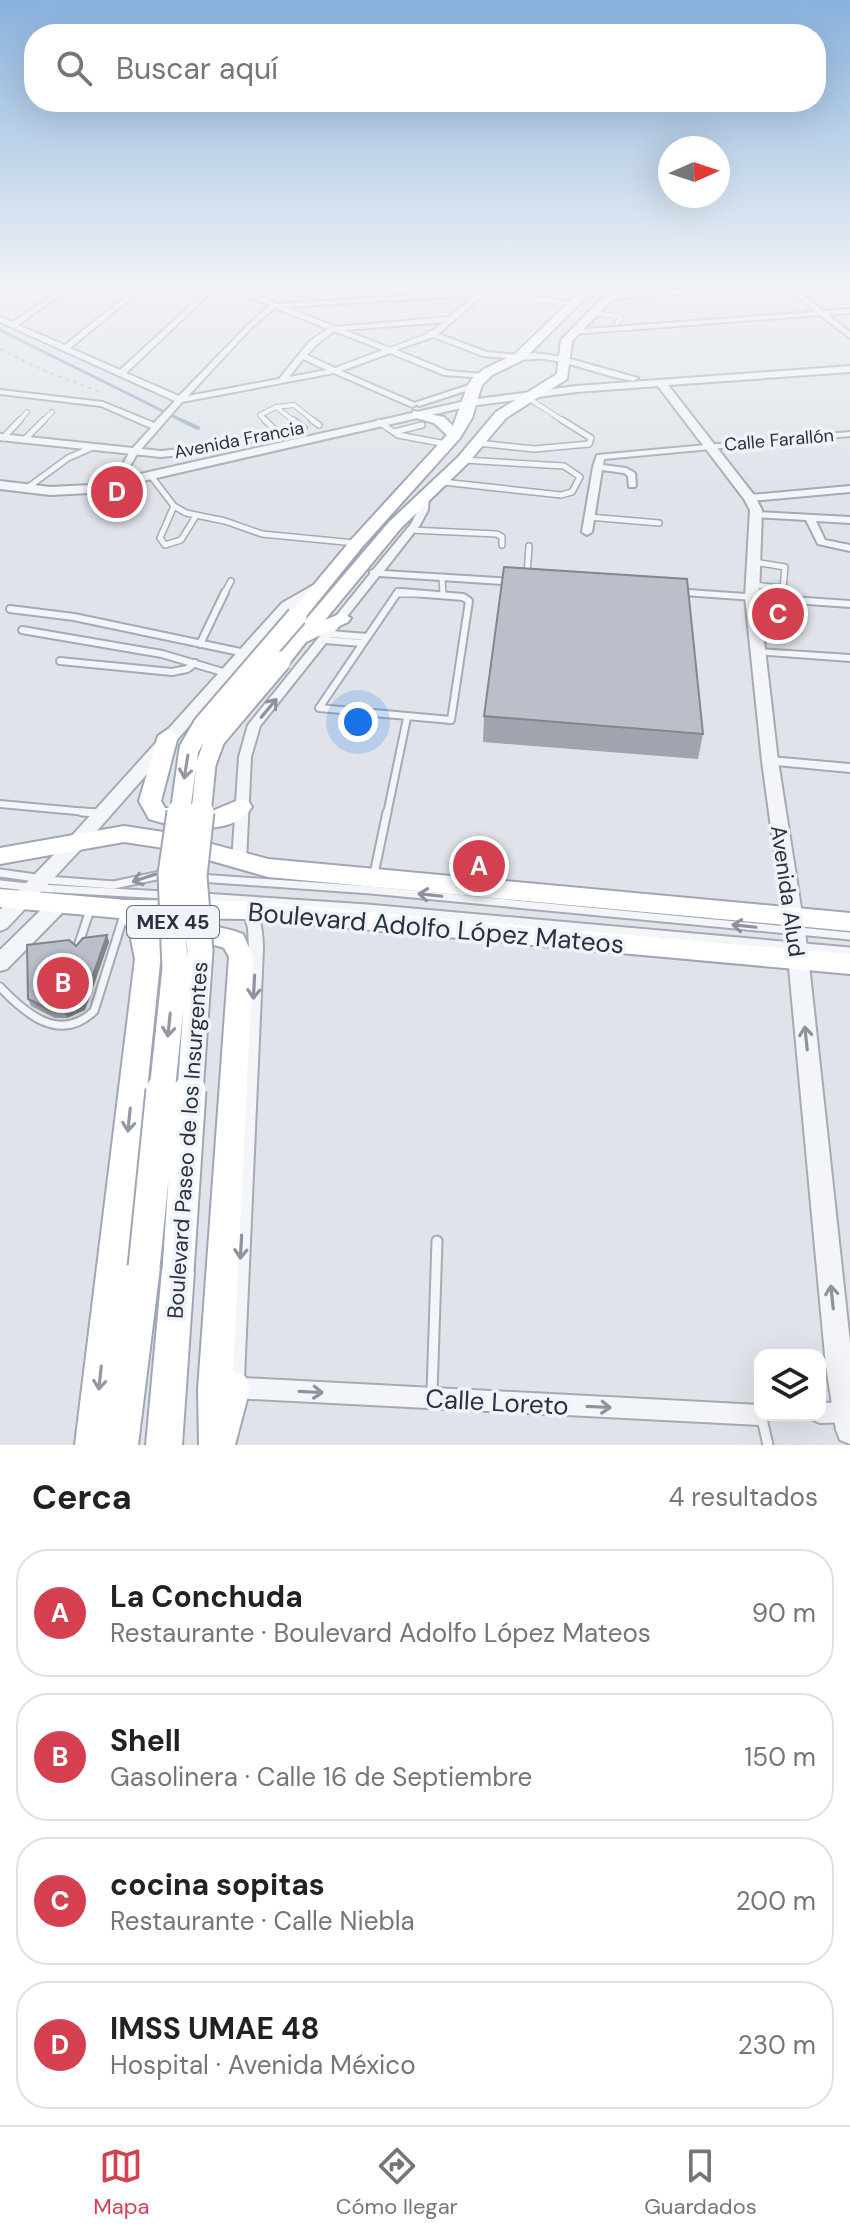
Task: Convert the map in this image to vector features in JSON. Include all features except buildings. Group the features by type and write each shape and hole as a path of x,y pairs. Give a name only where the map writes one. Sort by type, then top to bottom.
{"main road":[{"path":"478,381 524,352"},
{"name":"Boulevard Paseo de los Insurgentes","path":"164,1445 200,951 194,876 206,764 215,739 395,525 463,460 507,409 563,376 565,352"},
{"name":"Boulevard Paseo de los Insurgentes","path":"120,1445 144,1267 175,969 171,874 189,749 203,725 357,543 451,440 465,418 478,381"},
{"path":"417,414 439,420 451,440"},
{"path":"289,652 342,618"},
{"path":"168,736 150,801 157,814 165,817 218,818 231,815 241,807"},
{"name":"Boulevard Adolfo López Mateos","path":"0,856 99,837 135,835 170,841 268,868 373,877 795,938 850,964"},
{"name":"Boulevard Adolfo López Mateos","path":"24,891 59,904 91,907 250,910 648,948 795,938 850,922"},
{"path":"93,1445 148,959 140,926 126,909"},
{"path":"148,959 168,941 202,935 218,935 234,941 241,957 215,1389 217,1445"},
{"path":"217,1445 233,1388"}],"street":[{"path":"78,352 177,404 334,371 384,352"},
{"path":"120,374 143,352"},
{"path":"130,481 125,468 133,453 228,352"},
{"path":"281,382 305,352"},
{"path":"397,352 447,373 478,381"},
{"path":"482,352 519,357 548,355 618,376 651,378 850,366"},
{"path":"302,356 417,414"},
{"path":"0,485 69,491 130,481 470,403 850,366"},
{"name":"Avenida Francia","path":"2,438 133,453 195,451 319,425 417,414 478,381"},
{"name":"Avenida Alud","path":"661,383 750,498 756,515 752,591 758,652 795,938 849,1418"},
{"path":"0,392 103,404 159,424"},
{"name":"Calle Farallón","path":"597,467 598,459 605,456 850,434"},
{"path":"587,532 597,467 626,471 632,475 632,485"},
{"path":"750,498 850,489"},
{"path":"239,862 247,741 254,725 410,530 423,510 424,496"},
{"path":"756,515 850,520"},
{"path":"810,518 821,542 850,548"},
{"path":"374,573 541,583"},
{"path":"0,923 24,891 75,844 287,606 324,583"},
{"path":"662,591 752,591 850,604"},
{"path":"758,652 850,658"},
{"path":"770,761 850,768"},
{"path":"0,963 59,904"},
{"path":"233,1388 256,949 250,910"},
{"name":"Calle Loreto","path":"233,1388 754,1415"},
{"path":"826,1414 849,1418"}],"lane":[{"path":"477,443 514,448 589,444 591,438 532,396"},
{"path":"278,433 260,415 276,407 294,405 319,425"},
{"path":"276,407 304,428"},
{"path":"2,438 27,412"},
{"path":"24,440 52,412"},
{"path":"392,433 417,414"},
{"path":"379,422 392,433 451,440"},
{"path":"27,488 68,458 91,448"},
{"path":"439,482 561,495 572,492 580,477 564,466 463,460"},
{"path":"151,476 174,506 196,516 225,521 262,534 357,543"},
{"path":"174,506 160,538 165,545 184,540 196,516"},
{"path":"589,517 659,523"},
{"path":"410,530 497,534 502,537 502,545"},
{"path":"526,582 529,546"},
{"path":"752,591 783,588 785,567 754,562"},
{"path":"443,595 448,578"},
{"path":"448,578 454,596"},
{"path":"200,644 231,581"},
{"path":"398,592 454,596 469,601 453,718 445,722 319,708 398,592"},
{"path":"10,609 74,617 245,653"},
{"path":"22,630 162,654 226,673"},
{"path":"327,637 367,637"},
{"path":"327,637 362,643"},
{"path":"60,661 172,672 187,669 195,663"},
{"path":"373,877 407,718"},
{"path":"0,804 102,813"},
{"path":"0,873 24,891 127,884 142,876 158,873 371,890 795,938 850,951"},
{"path":"0,884 24,891 367,908 795,938 850,936"},
{"path":"78,946 91,907"},
{"path":"0,987 27,1014 81,1022 94,1011 126,909"},
{"path":"432,1398 437,1241"},
{"path":"762,1421 768,1445"}],"path":[{"path":"8,352 112,397"}],"waterway":[{"path":"45,352 185,422"},
{"path":"181,420 198,428"}],"place":[{"name":"IMSS UMAE 48","path":"117,492"},
{"name":"cocina sopitas","path":"778,614"},
{"name":"La Conchuda","path":"479,866"},
{"name":"Shell","path":"63,983"}]}
